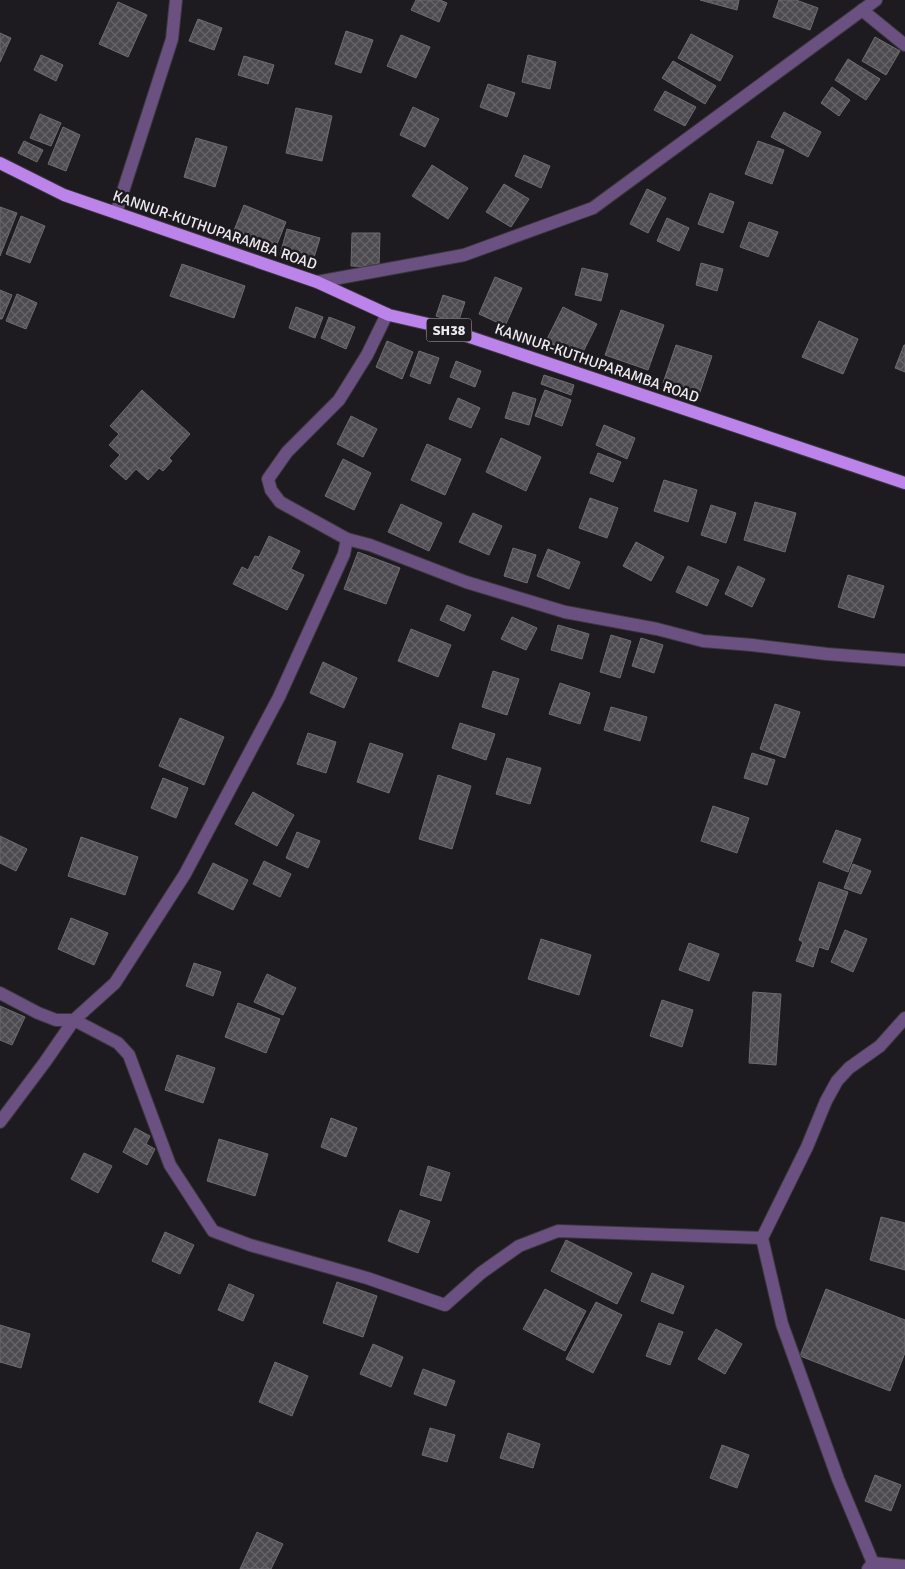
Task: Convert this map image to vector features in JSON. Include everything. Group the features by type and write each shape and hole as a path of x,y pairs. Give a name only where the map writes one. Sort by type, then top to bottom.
{"main road":[{"name":"KANNUR-KUTHUPARAMBA ROAD","path":"0,163 64,195 317,282 387,314 436,326 905,483"}],"street":[{"path":"116,213 172,39 176,0"},
{"path":"317,282 464,255 593,208 876,0"},
{"path":"862,10 905,45"},
{"path":"387,314 368,355 340,400 287,452 268,480 270,490 280,502 347,538 466,582 565,612 657,629 703,641 905,660"},
{"path":"0,1122 74,1020 115,983 185,874 279,697 344,554 347,538"},
{"path":"0,993 38,1013 56,1020 74,1020 118,1043 129,1055 170,1165 212,1231 250,1245 367,1278 445,1306 481,1273 519,1246 558,1231 762,1238"},
{"path":"905,1018 880,1046 849,1068 837,1081 762,1238 782,1324 870,1566 905,1566"}],"building":[{"path":"416,0 440,0 447,3 439,22 411,10"},
{"path":"700,0 739,0 737,10"},
{"path":"779,0 796,0 818,8 810,30 773,17"},
{"path":"118,2 147,15 128,57 99,44"},
{"path":"198,19 222,28 214,50 189,41"},
{"path":"346,31 373,40 361,73 335,64"},
{"path":"0,33 11,38 0,62"},
{"path":"691,34 733,56 720,81 678,58"},
{"path":"401,35 430,47 416,78 387,66"},
{"path":"875,37 900,51 886,75 862,61"},
{"path":"41,55 63,65 56,81 34,70"},
{"path":"528,55 556,62 550,89 522,82"},
{"path":"244,56 274,65 268,84 238,75"},
{"path":"848,59 880,79 866,100 835,80"},
{"path":"673,61 716,86 705,104 662,78"},
{"path":"488,84 515,93 507,117 480,107"},
{"path":"832,87 850,100 839,116 821,103"},
{"path":"665,91 696,107 685,126 654,110"},
{"path":"413,107 439,119 425,147 400,135"},
{"path":"296,108 332,116 322,161 286,153"},
{"path":"784,112 821,132 808,157 771,137"},
{"path":"40,114 61,123 51,146 30,138"},
{"path":"63,127 80,135 66,171 48,164"},
{"path":"196,138 227,147 215,187 184,177"},
{"path":"24,141 43,150 37,162 18,153"},
{"path":"758,141 784,150 772,184 745,174"},
{"path":"524,155 550,166 541,188 515,176"},
{"path":"432,165 468,188 448,219 412,196"},
{"path":"504,184 529,199 511,227 486,212"},
{"path":"647,189 666,198 648,233 630,224"},
{"path":"710,193 734,202 723,233 698,224"},
{"path":"244,205 286,222 273,254 231,238"},
{"path":"0,207 17,213 0,256"},
{"path":"21,216 45,226 30,263 6,254"},
{"path":"667,218 689,228 679,251 657,241"},
{"path":"749,222 778,232 768,257 740,247"},
{"path":"287,229 320,238 312,264 280,255"},
{"path":"352,233 380,233 379,267 351,266"},
{"path":"701,263 723,269 717,291 696,285"},
{"path":"182,264 245,286 234,318 170,296"},
{"path":"582,268 608,274 601,301 575,295"},
{"path":"495,277 522,288 505,326 479,314"},
{"path":"0,290 12,295 2,319 0,319"},
{"path":"17,294 37,303 26,329 6,321"},
{"path":"443,295 465,302 458,323 436,316"},
{"path":"296,307 323,317 315,338 289,328"},
{"path":"563,307 597,324 580,358 546,341"},
{"path":"621,310 664,325 648,370 605,355"},
{"path":"329,317 355,327 346,349 321,338"},
{"path":"819,321 858,339 843,374 802,357"},
{"path":"387,341 413,352 402,379 376,367"},
{"path":"676,345 712,356 699,395 663,383"},
{"path":"905,345 905,372 895,368"},
{"path":"419,351 439,358 430,384 410,376"},
{"path":"456,361 481,371 475,387 450,377"},
{"path":"544,375 574,385 571,395 541,384"},
{"path":"142,390 190,434 169,458 172,461 163,471 159,468 148,480 136,469 126,480 110,466 120,455 109,445 119,434 110,426"},
{"path":"545,390 571,400 562,426 535,416"},
{"path":"513,392 536,399 529,425 505,418"},
{"path":"458,398 480,408 471,428 449,419"},
{"path":"351,416 377,429 363,457 337,444"},
{"path":"604,425 635,438 627,459 596,445"},
{"path":"501,438 541,457 526,491 486,472"},
{"path":"427,444 461,459 445,495 411,480"},
{"path":"598,453 621,462 613,482 590,473"},
{"path":"343,459 371,473 354,510 325,496"},
{"path":"664,480 697,490 688,522 654,511"},
{"path":"590,498 618,508 607,538 579,528"},
{"path":"755,502 796,513 785,552 744,540"},
{"path":"401,504 442,523 429,551 388,532"},
{"path":"711,505 736,513 726,543 701,535"},
{"path":"473,513 502,526 489,555 459,542"},
{"path":"269,536 300,551 291,569 304,575 287,610 233,584 242,567 248,570 255,556 259,557"},
{"path":"636,542 664,557 651,581 623,566"},
{"path":"513,548 536,555 527,583 504,576"},
{"path":"548,549 580,562 569,589 537,576"},
{"path":"358,552 400,568 386,604 344,589"},
{"path":"688,566 719,580 707,606 676,592"},
{"path":"738,566 765,579 752,607 725,594"},
{"path":"848,575 884,586 874,618 838,607"},
{"path":"447,605 471,615 464,631 440,620"},
{"path":"512,617 537,628 526,650 501,639"},
{"path":"558,625 589,634 582,659 551,650"},
{"path":"411,629 451,645 438,677 398,661"},
{"path":"611,635 631,641 620,678 600,672"},
{"path":"641,638 663,645 654,673 632,666"},
{"path":"323,662 357,678 344,708 310,693"},
{"path":"493,671 519,679 507,715 482,707"},
{"path":"560,683 590,693 580,724 549,714"},
{"path":"775,704 800,712 785,758 760,749"},
{"path":"611,707 647,717 640,741 604,730"},
{"path":"180,718 224,737 204,785 159,766"},
{"path":"460,723 495,734 486,760 452,748"},
{"path":"308,733 336,742 326,773 297,764"},
{"path":"370,743 403,754 389,793 357,782"},
{"path":"752,753 775,760 767,785 744,778"},
{"path":"507,758 541,768 530,804 496,794"},
{"path":"438,775 471,786 452,849 419,839"},
{"path":"163,778 188,788 176,818 151,808"},
{"path":"253,792 294,815 277,846 235,824"},
{"path":"713,806 749,818 737,853 701,841"},
{"path":"836,830 861,839 848,872 823,862"},
{"path":"297,832 320,841 308,868 286,858"},
{"path":"0,836 27,849 16,871 0,863"},
{"path":"81,837 138,857 125,895 68,876"},
{"path":"264,861 291,874 280,897 253,884"},
{"path":"213,863 248,880 233,910 198,893"},
{"path":"853,864 871,871 861,894 844,888"},
{"path":"819,882 848,892 828,950 819,947 813,967 796,961 803,942 799,940"},
{"path":"71,918 108,933 94,965 58,949"},
{"path":"845,930 867,939 853,972 831,962"},
{"path":"541,939 591,955 579,995 528,979"},
{"path":"689,943 719,954 709,981 679,970"},
{"path":"194,963 221,972 213,996 186,986"},
{"path":"267,974 296,988 283,1015 254,1002"},
{"path":"753,992 781,994 776,1065 749,1063"},
{"path":"662,1000 693,1010 682,1047 650,1036"},
{"path":"238,1003 280,1019 266,1053 225,1037"},
{"path":"0,1006 25,1017 12,1045 0,1040"},
{"path":"177,1055 215,1068 203,1103 165,1090"},
{"path":"331,1118 357,1128 346,1157 321,1147"},
{"path":"135,1128 150,1136 146,1144 155,1149 147,1165 123,1152"},
{"path":"219,1139 268,1154 255,1196 207,1181"},
{"path":"84,1153 112,1166 98,1193 71,1179"},
{"path":"428,1166 450,1173 441,1201 420,1195"},
{"path":"400,1210 430,1221 418,1253 388,1241"},
{"path":"881,1217 905,1223 905,1270 870,1260"},
{"path":"165,1232 194,1245 180,1274 152,1261"},
{"path":"566,1240 632,1273 617,1304 551,1271"},
{"path":"652,1273 684,1286 673,1314 641,1301"},
{"path":"337,1282 377,1296 363,1337 323,1323"},
{"path":"229,1284 254,1295 243,1321 218,1310"},
{"path":"545,1289 586,1311 565,1351 523,1329"},
{"path":"826,1289 905,1320 905,1353 890,1391 800,1356"},
{"path":"596,1302 622,1315 593,1373 566,1359"},
{"path":"659,1323 683,1332 670,1365 646,1356"},
{"path":"0,1325 30,1334 21,1368 0,1362"},
{"path":"716,1329 742,1344 725,1374 698,1359"},
{"path":"373,1344 403,1357 391,1387 360,1374"},
{"path":"275,1362 308,1376 292,1416 259,1402"},
{"path":"423,1369 455,1381 446,1406 414,1394"},
{"path":"430,1428 455,1435 447,1462 422,1455"},
{"path":"508,1433 540,1444 533,1468 500,1458"},
{"path":"722,1445 749,1455 737,1488 710,1478"},
{"path":"875,1475 901,1485 891,1511 865,1501"},
{"path":"257,1532 283,1544 271,1569 240,1569"}]}
